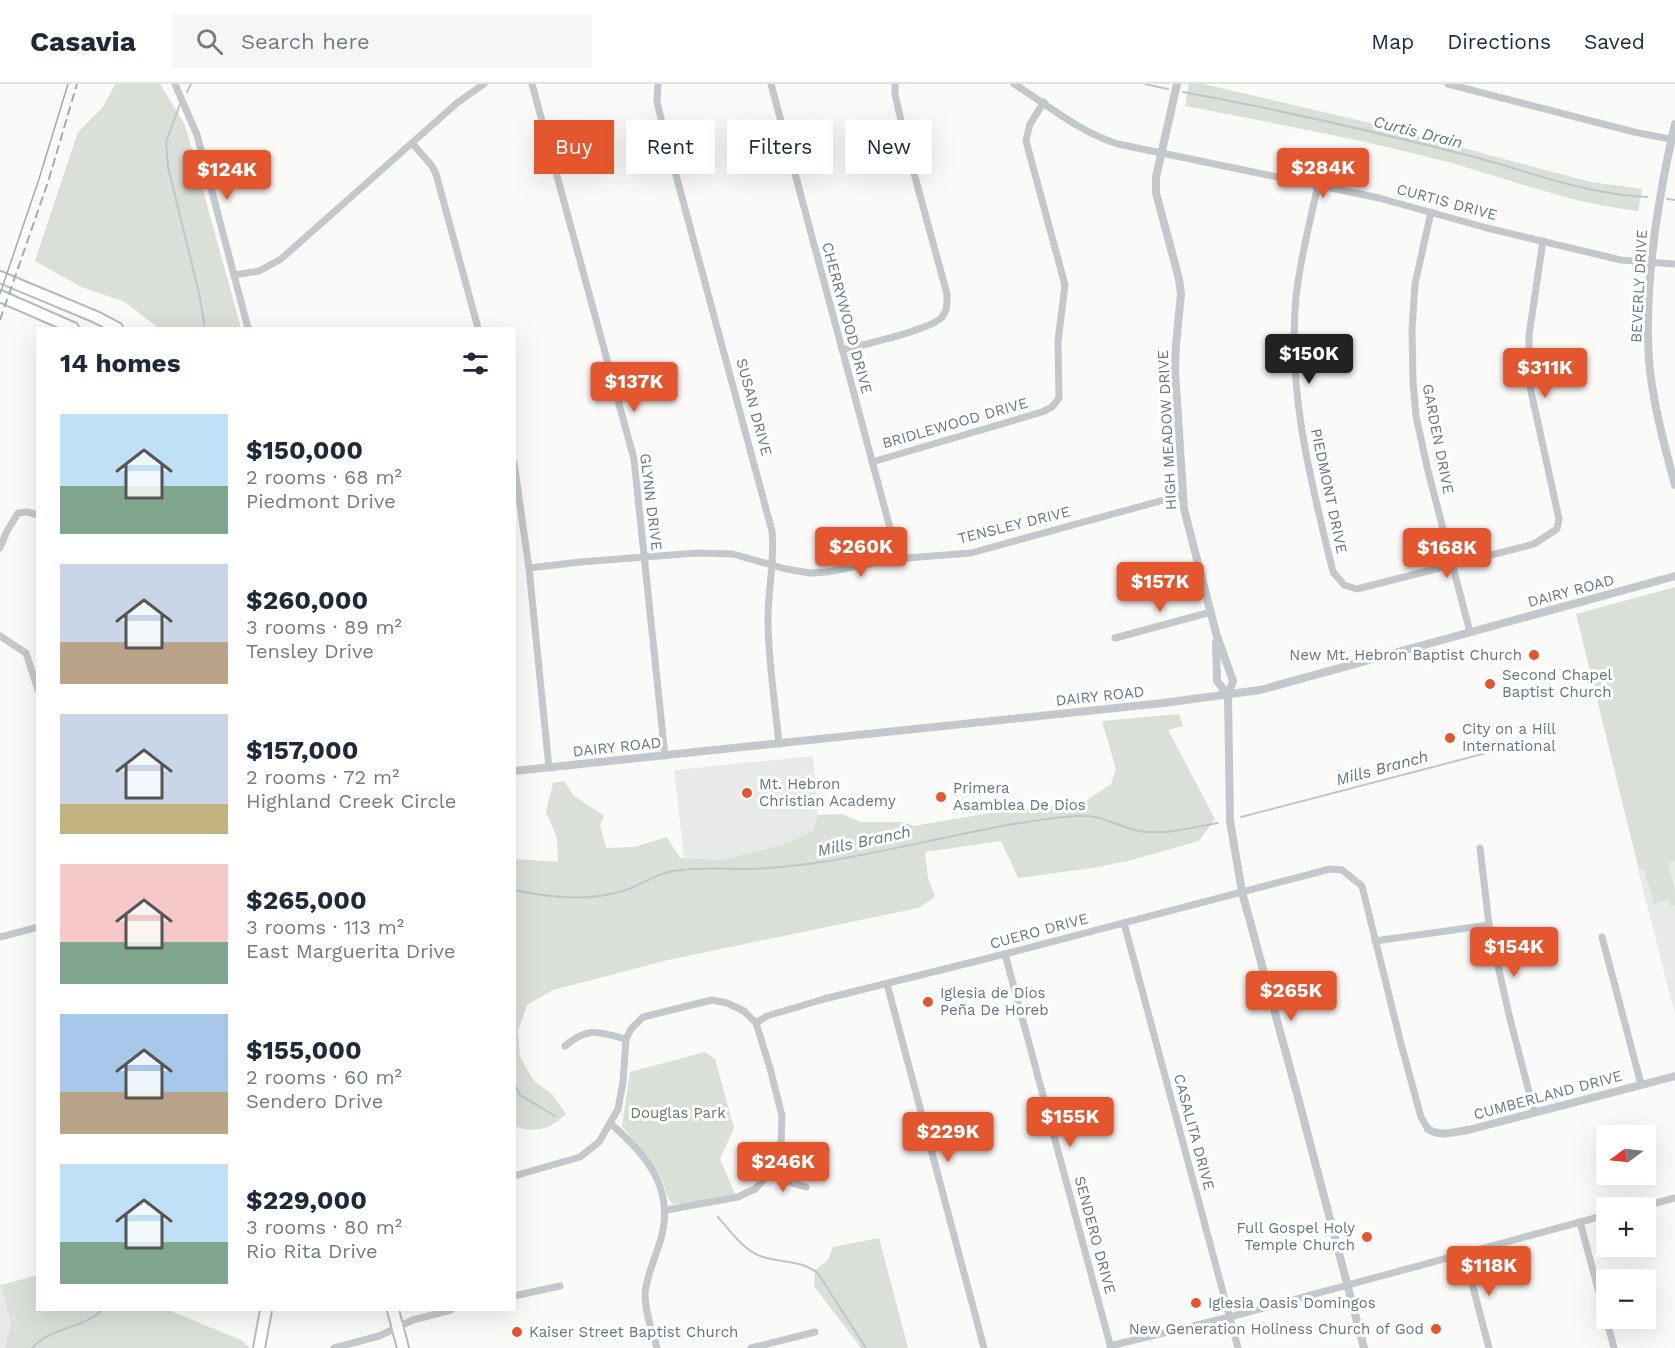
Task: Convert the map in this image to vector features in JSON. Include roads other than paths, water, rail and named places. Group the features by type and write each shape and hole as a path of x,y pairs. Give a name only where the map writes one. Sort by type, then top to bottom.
{"main road":[{"path":"0,277 115,327"},
{"path":"0,296 71,327"},
{"path":"259,1348 266,1311"},
{"path":"393,1311 403,1348"}],"street":[{"path":"175,84 197,135 248,327"},
{"path":"234,275 259,271 281,259 458,103 484,84"},
{"name":"GLYNN DRIVE","path":"532,84 634,459 665,756"},
{"name":"SUSAN DRIVE","path":"658,84 657,102 663,127 772,531 768,641 779,744"},
{"name":"CHERRYWOOD DRIVE","path":"771,84 894,543 894,559"},
{"path":"842,350 930,325 943,316 947,306 947,294 907,148 895,94 895,84"},
{"name":"CURTIS DRIVE","path":"1014,84 1075,125 1101,139 1318,185 1620,260 1675,264"},
{"name":"HIGH MEADOW DRIVE","path":"1177,84 1156,177 1156,193 1181,294 1175,371 1184,509 1216,633 1233,681 1228,695"},
{"path":"1448,84 1673,140"},
{"name":"BRIDLEWOOD DRIVE","path":"872,462 1042,412 1052,407 1059,398 1058,341 1065,285 1026,141 1030,124 1044,102"},
{"name":"BEVERLY DRIVE","path":"1675,124 1660,192 1652,263 1648,337 1650,370 1658,421 1675,485"},
{"path":"412,143 436,174 478,327"},
{"name":"PIEDMONT DRIVE","path":"1318,185 1296,298 1295,363 1306,462 1333,572 1344,585 1357,589 1454,564"},
{"name":"GARDEN DRIVE","path":"1431,212 1415,284 1412,329 1416,416 1470,632"},
{"path":"1454,564 1534,544 1557,529 1559,519 1529,382 1528,335 1543,241"},
{"path":"516,477 529,568 549,768"},
{"name":"TENSLEY DRIVE","path":"529,568 697,553 733,554 810,573 894,559 971,553 1182,495"},
{"path":"0,548 18,513 36,514"},
{"name":"DAIRY ROAD","path":"516,771 1260,690 1675,576"},
{"path":"1115,638 1211,612"},
{"name":"HIGH MEADOW DRIVE","path":"1216,633 1217,681 1228,695"},
{"path":"0,636 26,653 36,684"},
{"path":"1228,695 1230,821 1242,892 1364,1348"},
{"path":"1480,848 1489,925 1534,1111"},
{"name":"CUERO DRIVE","path":"756,1023 767,1016 824,999 1330,869 1342,870 1362,886 1375,941"},
{"name":"CASALITA DRIVE","path":"1124,923 1238,1348"},
{"path":"1428,1129 1421,1117 1375,941 1489,925"},
{"path":"0,937 36,928"},
{"path":"1602,937 1641,1084"},
{"name":"SENDERO DRIVE","path":"1005,954 1111,1347"},
{"path":"887,984 984,1348"},
{"path":"516,1175 580,1157 599,1142 618,1109 623,1082 626,1039 631,1029 644,1017 712,1000 727,1003 744,1011 756,1023 782,1116 781,1144 770,1173 755,1189 738,1197 666,1210"},
{"path":"565,1046 578,1035 593,1031 626,1039"},
{"name":"CUMBERLAND DRIVE","path":"1428,1129 1440,1134 1468,1130 1675,1076"},
{"path":"610,1124 635,1146 651,1166 661,1188 666,1210 664,1229 645,1291 645,1306 657,1348"},
{"path":"770,1173 806,1187"},
{"path":"1656,1203 1675,1198"},
{"path":"1111,1347 1596,1218"},
{"path":"1580,1222 1614,1348"},
{"path":"1464,1253 1490,1348"},
{"path":"516,1296 560,1286"},
{"path":"334,1348 379,1336 413,1320 447,1311"},
{"path":"751,1348 814,1332"}],"waterway":[{"name":"Mills Branch","path":"187,92 191,84"},
{"name":"Curtis Drain","path":"1145,84 1168,89"},
{"name":"Curtis Drain","path":"1183,92 1401,139 1603,192 1647,197"},
{"name":"Mills Branch","path":"180,104 166,142 168,167 199,293 205,327"},
{"name":"Curtis Drain","path":"1667,199 1675,200"},
{"name":"Mills Branch","path":"1241,817 1529,742"},
{"name":"Mills Branch","path":"516,890 570,898 598,896 626,890 674,871 759,869 804,865 1044,819 1096,817 1146,832 1173,831 1218,823"},
{"path":"516,1087 520,1095 555,1116"},
{"path":"718,1217 738,1240 756,1254 800,1264 819,1275 866,1348"},
{"name":"Mills Branch","path":"32,1348 48,1336 85,1321 101,1311"}],"tram line":[{"path":"0,294 68,84"}],"railway":[{"path":"0,320 48,182 77,84"}],"place":[{"name":"New Mt. Hebron Baptist Church","path":"1534,655"},
{"name":"Second Chapel Baptist Church","path":"1490,684"},
{"name":"City on a Hill International","path":"1450,738"},
{"name":"Mt. Hebron Christian Academy","path":"747,793"},
{"name":"Primera Asamblea De Dios","path":"941,797"},
{"name":"Iglesia de Dios Peña De Horeb","path":"928,1002"},
{"name":"Full Gospel Holy Temple Church","path":"1367,1237"},
{"name":"Iglesia Oasis Domingos","path":"1196,1303"},
{"name":"New Generation Holiness Church of God","path":"1436,1329"},
{"name":"Kaiser Street Baptist Church","path":"517,1332"}],"park label":[{"name":"Douglas Park","path":"678,1113"}]}
